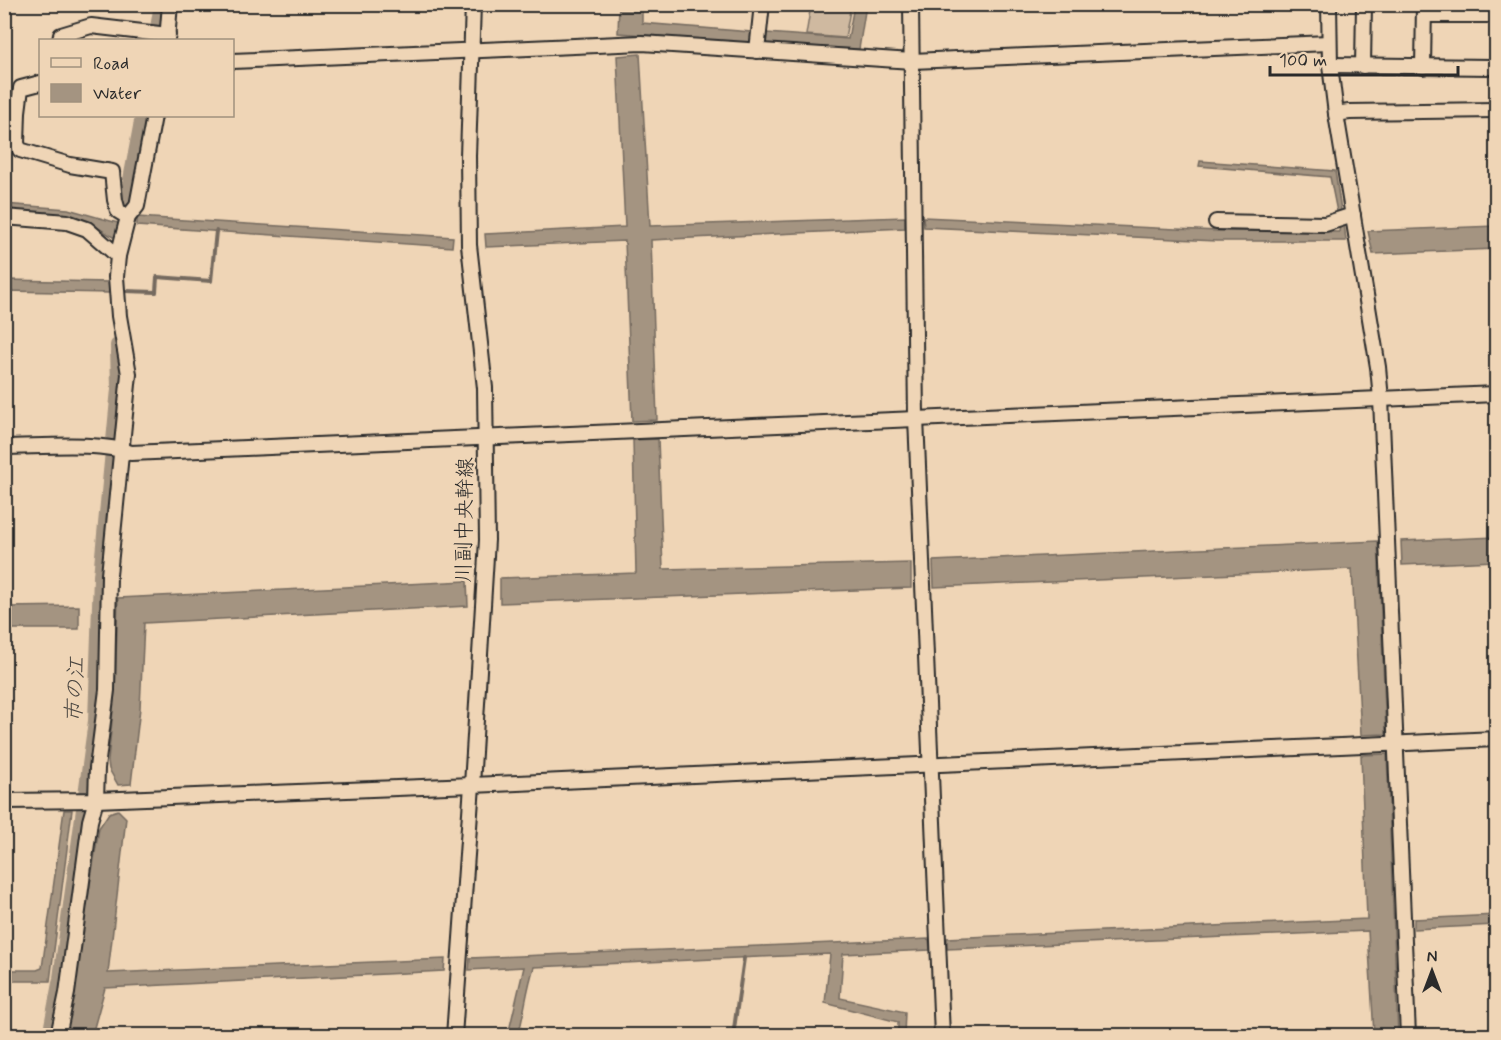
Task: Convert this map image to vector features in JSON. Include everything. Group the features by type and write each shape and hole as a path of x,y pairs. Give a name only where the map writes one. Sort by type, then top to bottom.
{"street":[{"path":"60,39 61,35 91,27 150,33 167,38 170,4"},
{"name":"川副中央幹線","path":"454,1035 487,540 485,388 469,245 468,156 473,4"},
{"path":"757,51 762,4"},
{"path":"911,4 916,418 942,1035"},
{"path":"1329,4 1330,65 1336,114 1378,368 1381,399 1408,1035"},
{"path":"1362,66 1364,4"},
{"path":"1423,66 1424,10 1492,15"},
{"path":"234,61 642,43 912,61 1329,43"},
{"path":"1330,65 1491,67"},
{"path":"39,83 21,88 11,111 16,144 20,150 70,165 112,172 118,211 128,217"},
{"path":"1336,114 1497,110"},
{"path":"58,1035 67,993 90,822 96,800 97,768 107,690 109,575 129,374 119,316 116,277 118,256 128,217 137,206 154,117"},
{"path":"1216,222 1325,224 1353,215"},
{"path":"4,217 67,222 87,229 118,256"},
{"path":"4,447 104,447 131,453 1497,394"},
{"path":"4,801 96,800 472,785 1497,740"}],"shaded area":[{"path":"811,5 851,5 845,38 806,35"}],"water":[{"path":"619,5 642,5 642,23 751,32 751,43 618,33"},
{"path":"854,5 866,5 859,49 765,44 767,33 848,39"},
{"path":"640,54 650,226 905,217 905,228 651,240 657,420 632,421 625,241 486,247 485,234 625,227 617,56"},
{"path":"9,119 13,119 14,138 5,188 5,154"},
{"path":"1200,161 1335,171 1341,210 1337,212 1330,177 1199,166"},
{"path":"4,204 68,209 118,223 119,229 116,237 113,237 90,223 60,216 5,211"},
{"path":"137,217 453,237 452,247 137,226"},
{"path":"923,217 1218,231 1339,232 1340,224 1344,223 1346,241 1216,241 924,227"},
{"path":"1496,226 1496,249 1373,254 1368,231"},
{"path":"5,280 109,282 110,293 5,291"},
{"path":"658,439 663,569 911,563 911,588 500,603 500,578 636,573 633,440"},
{"path":"1496,537 1496,561 1402,565 1401,541"},
{"path":"1378,541 1386,734 1361,735 1352,569 934,587 933,561"},
{"path":"467,581 468,606 144,623 140,708 131,784 118,785 109,769 115,690 118,598"},
{"path":"79,606 79,629 5,629 5,607"},
{"path":"1387,754 1398,1035 1374,1035 1368,931 947,949 947,938 1367,919 1361,755"},
{"path":"64,810 72,810 50,981 5,981 5,970 42,968"},
{"path":"118,810 126,818 108,973 445,959 444,971 105,988 92,1035 62,1036 76,973 99,828 109,813"},
{"path":"1496,915 1496,925 1414,929 1414,919"},
{"path":"929,939 930,950 843,954 840,998 905,1012 904,1035 898,1035 898,1022 825,1003 830,954 534,967 518,1036 508,1035 524,967 469,970 470,958"}],"waterway":[{"name":"市の江","path":"155,39 161,4"},
{"name":"市の江","path":"125,206 142,117"},
{"path":"125,291 156,292 157,277 211,281 216,231"},
{"name":"市の江","path":"49,1036 60,978 95,721 100,576 118,389 117,345"},
{"path":"733,1036 744,958"}]}
